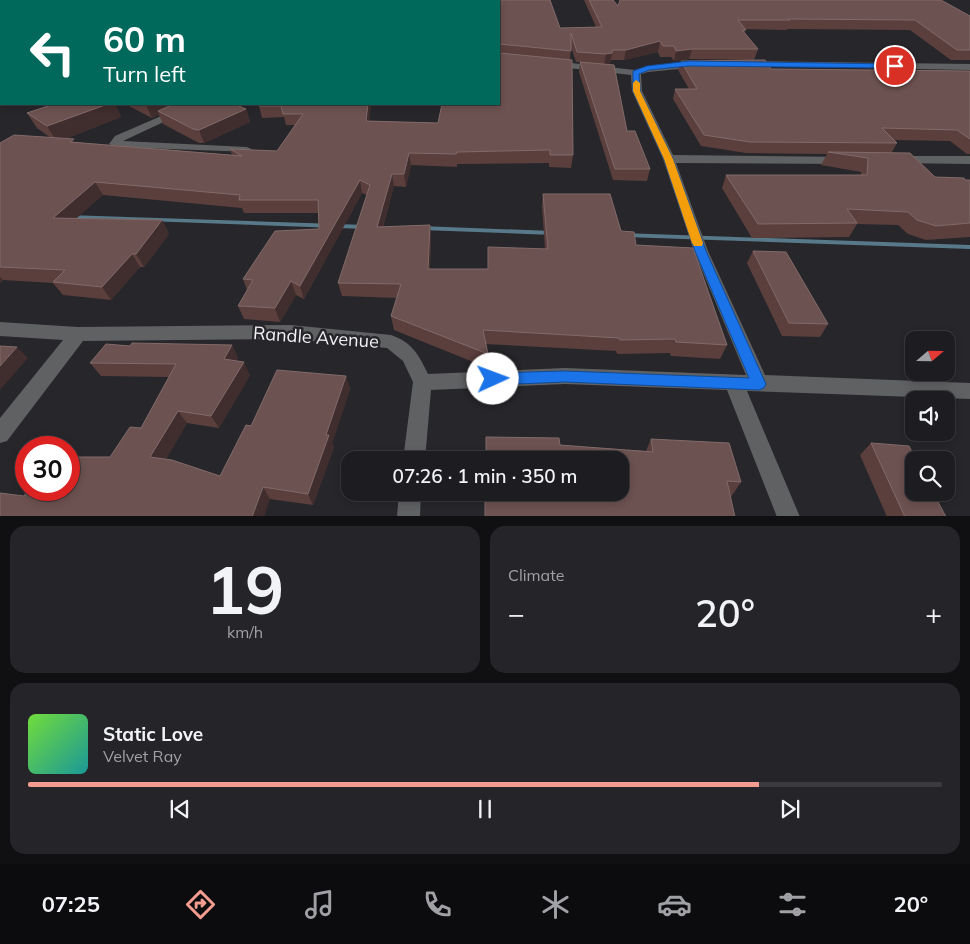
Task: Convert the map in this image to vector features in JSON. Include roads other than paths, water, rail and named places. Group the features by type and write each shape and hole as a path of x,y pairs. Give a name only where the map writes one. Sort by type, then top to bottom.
{"street":[{"path":"548,64 636,73 647,68 708,64"},
{"path":"737,64 970,67"},
{"path":"636,73 637,91 668,159 701,251 759,384"},
{"path":"195,105 119,138 115,144 248,150"},
{"path":"668,159 853,160"},
{"path":"882,160 970,160"},
{"name":"Randle Avenue","path":"0,329 78,334 292,332 391,342 410,356 422,382"},
{"path":"0,434 78,334"},
{"path":"415,451 422,382 565,376 970,391"},
{"path":"734,383 789,516"},
{"path":"408,516 409,501"}],"waterway":[{"path":"67,217 366,227"},
{"path":"422,228 553,233"},
{"path":"625,235 970,247"}]}
